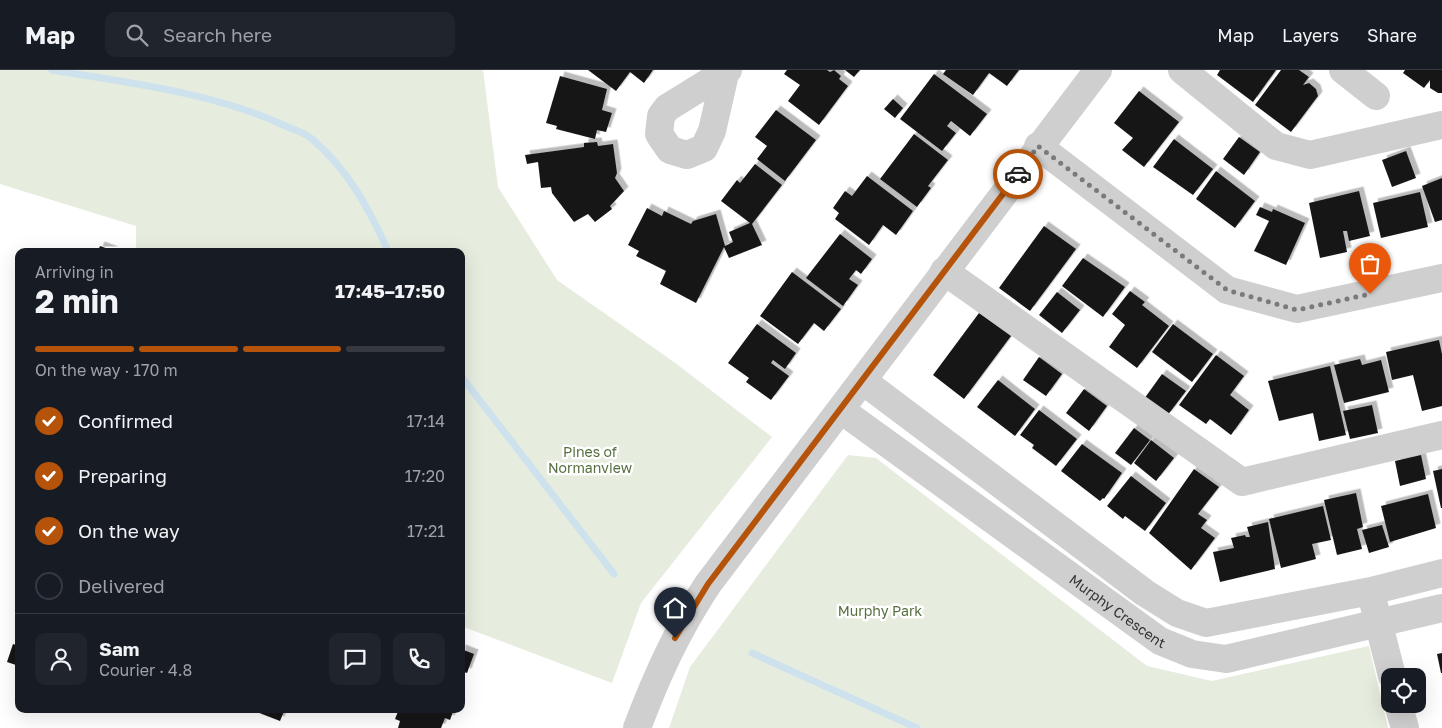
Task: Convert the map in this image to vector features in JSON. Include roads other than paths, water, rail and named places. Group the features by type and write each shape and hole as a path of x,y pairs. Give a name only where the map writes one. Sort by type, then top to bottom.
{"street":[{"path":"637,728 660,669 684,621 708,584 863,381 1038,146 1098,70"},
{"path":"1182,70 1276,146 1310,155 1442,125"},
{"path":"1343,70 1376,96"},
{"path":"1038,146 1227,290 1297,310 1442,278"},
{"path":"944,272 1242,482 1442,435"},
{"name":"Murphy Crescent","path":"863,381 1145,593 1177,613 1206,623 1371,591 1442,573"},
{"name":"Murphy Crescent","path":"841,410 1160,641 1192,654 1226,658 1442,608"},
{"path":"1371,591 1390,668"},
{"path":"1400,713 1404,728"}],"waterway":[{"path":"52,70 140,84 198,96 254,113 305,134 325,151 347,177 373,219 387,248"},
{"path":"465,381 614,574"},
{"path":"752,653 917,728"}],"park label":[{"name":"Pines of Normanview","path":"590,460"},
{"name":"Murphy Park","path":"880,610"}]}
